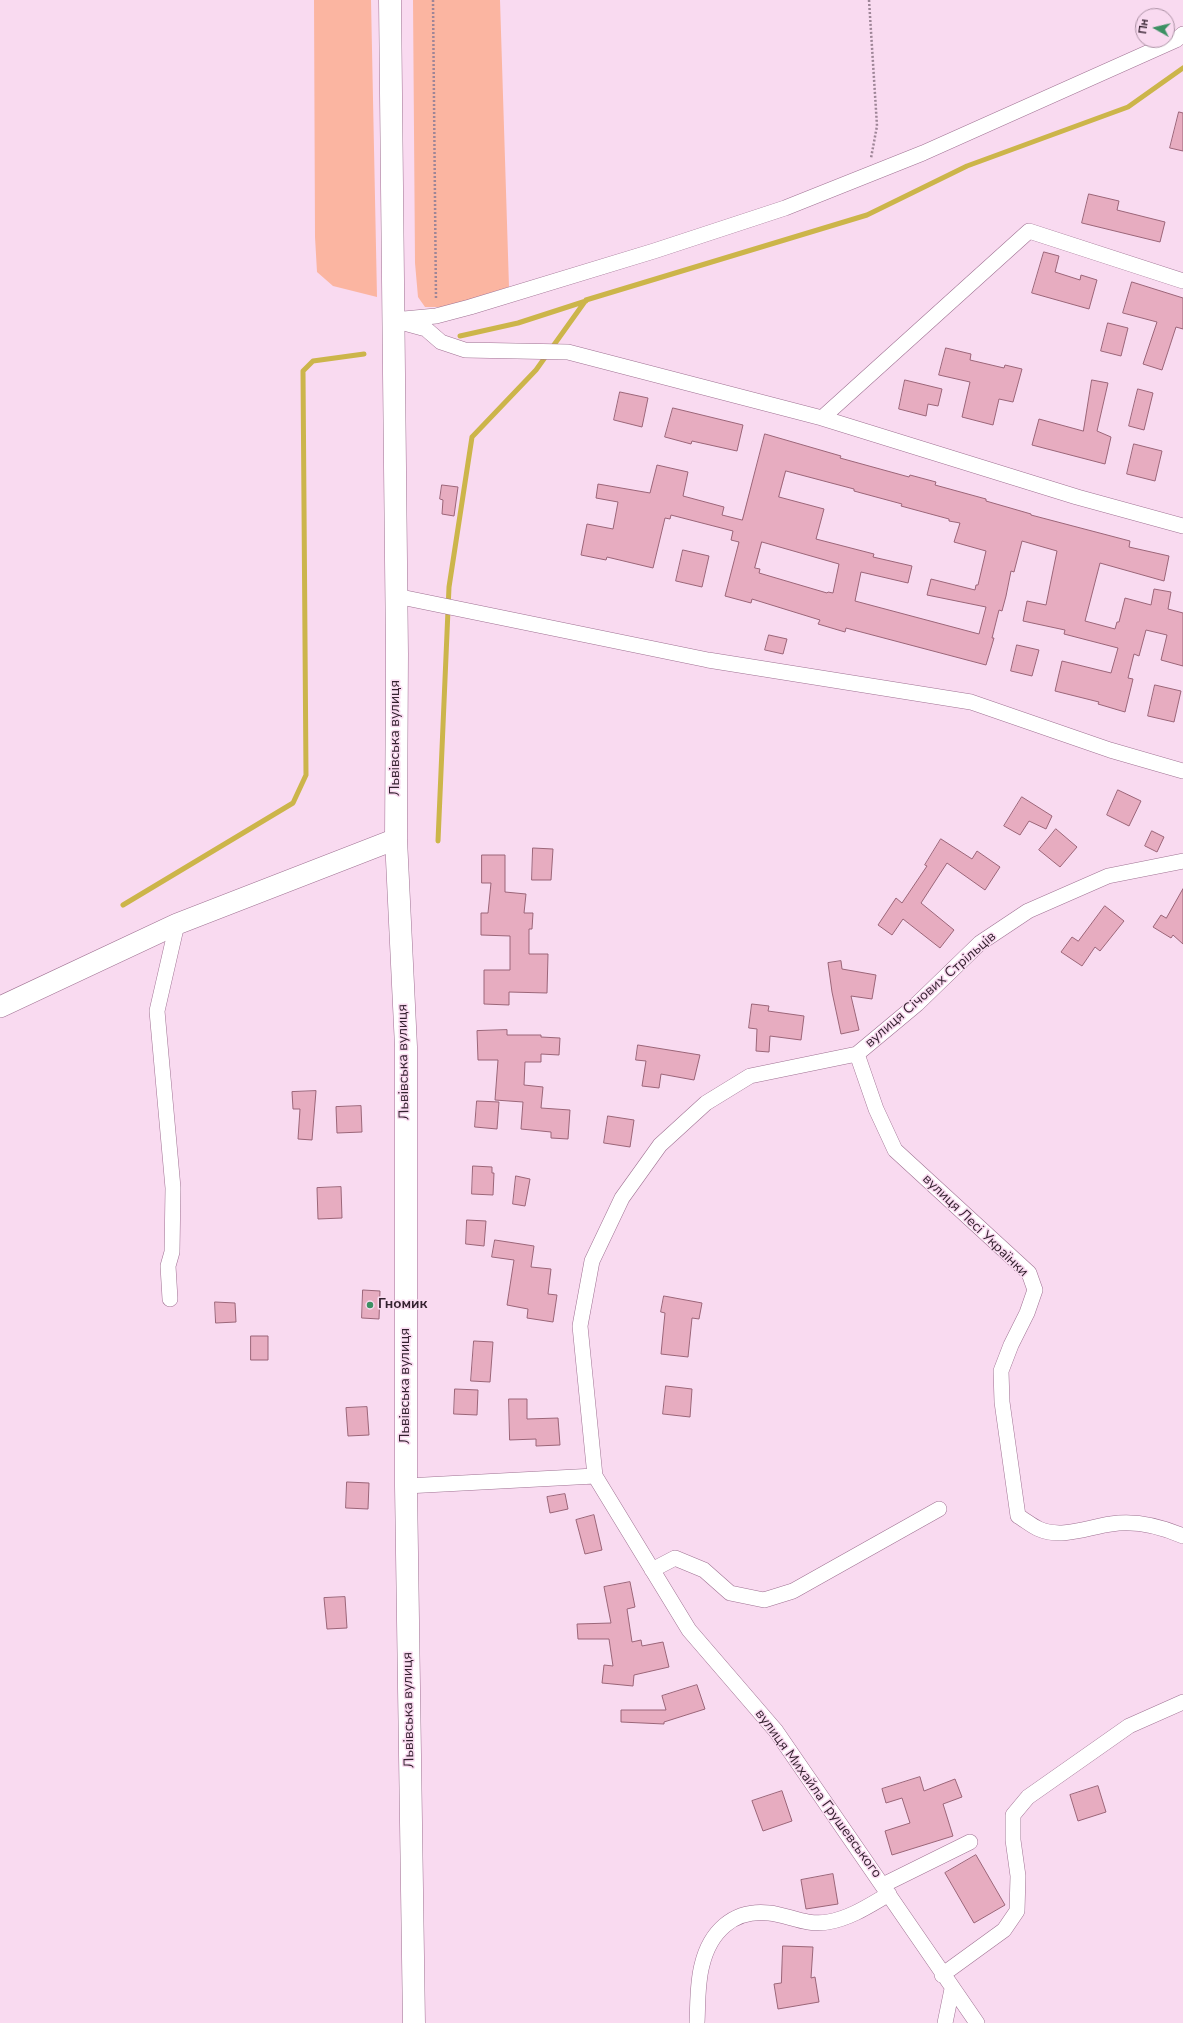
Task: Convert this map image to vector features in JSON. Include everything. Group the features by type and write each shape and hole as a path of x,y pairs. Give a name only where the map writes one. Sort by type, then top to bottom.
{"main road":[{"name":"Львівська вулиця","path":"390,0 397,653 396,839 406,1047 406,1486 414,2023"}],"street":[{"path":"393,320 436,316 654,251 785,208 937,146 1176,40 1183,34"},
{"path":"822,418 1029,231 1183,281"},
{"path":"393,320 426,329 442,342 465,350 568,352 822,418 1078,497 1183,526"},
{"path":"396,596 708,660 970,702 1110,750 1183,771"},
{"path":"0,1007 177,924 396,839"},
{"name":"вулиця Січових Стрільців","path":"595,1476 580,1326 592,1261 622,1198 660,1145 706,1103 750,1076 857,1054 917,1004 980,943 1028,911 1108,876 1183,861"},
{"path":"170,1299 168,1266 172,1252 173,1188 157,1010 177,924"},
{"name":"вулиця Лесі Українки","path":"857,1054 876,1109 895,1150 1029,1274 1035,1290 1028,1313 1011,1345 1001,1371 1002,1402 1018,1516 1040,1530 1063,1533 1083,1531 1112,1524 1146,1525 1166,1529 1183,1536"},
{"path":"406,1486 595,1476"},
{"name":"вулиця Михайла Грушевського","path":"595,1476 689,1630 776,1730 952,1989 977,2023"},
{"path":"652,1570 675,1558 704,1570 730,1592 764,1600 793,1591 940,1509"},
{"path":"942,1974 1004,1930 1017,1911 1018,1876 1013,1840 1013,1815 1028,1797 1129,1726 1183,1702"},
{"path":"886,1890 970,1842"},
{"name":"вулиця Михайла Грушевського","path":"697,2023 702,1965 711,1940 728,1922 746,1913 769,1913 798,1922 828,1922 854,1914 886,1890"},
{"path":"945,2023 952,1989"}],"path":[{"path":"433,0 436,316"},
{"path":"868,0 876,126 868,174"}],"shaded area":[{"path":"314,0 371,0 377,297 333,286 317,272 315,237"},
{"path":"413,0 500,0 509,287 445,307 425,307 418,297 415,263"}],"building":[{"path":"1179,112 1183,113 1183,151 1170,148"},
{"path":"1089,194 1119,201 1117,210 1165,222 1160,242 1082,223"},
{"path":"1044,252 1059,256 1055,272 1080,280 1081,275 1097,280 1089,309 1032,293"},
{"path":"1132,282 1183,298 1183,329 1176,327 1162,370 1143,364 1157,322 1123,313"},
{"path":"1108,323 1128,328 1121,356 1101,351"},
{"path":"946,348 971,354 970,360 1004,368 1005,365 1022,369 1013,402 999,399 993,425 962,417 970,382 939,375"},
{"path":"905,380 942,389 938,406 928,404 926,416 899,409"},
{"path":"1092,380 1108,383 1097,431 1111,437 1105,464 1032,445 1039,419 1083,431"},
{"path":"1138,389 1153,393 1144,430 1129,426"},
{"path":"620,392 648,398 642,427 614,420"},
{"path":"673,408 743,425 737,451 692,441 691,444 665,437"},
{"path":"765,434 841,456 840,458 909,477 910,475 936,482 935,485 986,499 986,501 1031,515 1130,541 1129,547 1169,556 1164,581 1100,563 1085,621 1115,629 1117,622 1119,622 1125,598 1151,605 1154,589 1171,592 1168,609 1183,613 1183,666 1161,660 1167,635 1146,630 1139,656 1134,654 1128,678 1133,679 1125,712 1098,704 1099,702 1055,691 1062,661 1111,673 1118,648 1064,634 1065,630 1023,621 1027,601 1046,605 1057,551 1022,541 1014,572 1011,571 1002,611 999,610 992,638 994,638 986,665 846,628 845,632 818,624 820,620 752,599 751,603 725,596 739,542 731,540 733,531 671,515 670,519 665,518 653,568 607,557 606,560 581,555 587,524 613,529 618,502 596,498 598,484 650,493 657,465 688,472 683,496 724,507 722,515 742,520","holes":["786,471 854,489 854,491 902,504 901,506 960,523 954,542 986,551 978,585 976,585 975,590 931,579 927,595 986,607 979,634 855,601 861,572 908,583 912,566 873,557 874,554 816,539 824,509 779,497","762,542 839,564 833,593 827,593 759,573 760,569 755,568"]},
{"path":"1134,444 1162,451 1155,481 1127,474"},
{"path":"442,485 458,487 454,516 442,514 443,500 440,499"},
{"path":"683,550 709,556 702,587 676,581"},
{"path":"769,635 787,639 783,654 765,650"},
{"path":"1017,645 1039,650 1032,676 1011,671"},
{"path":"1155,685 1181,691 1174,722 1148,716"},
{"path":"1118,790 1141,801 1129,826 1107,815"},
{"path":"1022,797 1052,816 1046,829 1029,821 1020,835 1004,826"},
{"path":"1056,829 1077,847 1060,867 1039,850"},
{"path":"1152,831 1164,837 1157,852 1145,846"},
{"path":"941,839 972,859 977,851 1000,867 985,890 947,863 921,903 954,930 940,948 903,919 892,935 878,925 896,898 902,903 927,866 925,865"},
{"path":"533,848 553,849 551,880 532,880"},
{"path":"482,855 505,855 505,892 526,894 524,913 533,913 532,929 529,929 529,954 548,954 547,993 509,992 509,1005 484,1004 484,970 510,970 510,936 481,935 481,913 488,913 491,883 482,883"},
{"path":"1183,889 1183,944 1173,935 1171,938 1153,927 1161,915 1166,918"},
{"path":"1105,906 1124,921 1100,951 1095,947 1082,966 1061,952 1072,937 1078,941"},
{"path":"841,961 842,969 876,975 872,999 851,996 859,1030 841,1034 832,992 828,963"},
{"path":"752,1004 769,1006 768,1011 804,1016 801,1040 770,1036 769,1052 756,1051 757,1029 749,1028"},
{"path":"507,1030 507,1035 541,1035 541,1037 560,1038 559,1055 541,1054 541,1062 525,1062 524,1085 543,1087 541,1108 570,1110 568,1139 551,1138 551,1132 521,1129 523,1102 495,1100 498,1060 478,1060 477,1031"},
{"path":"638,1045 700,1055 694,1080 661,1074 659,1088 642,1086 646,1061 636,1060"},
{"path":"316,1091 312,1140 298,1139 300,1109 293,1109 292,1092"},
{"path":"477,1101 499,1102 497,1129 475,1127"},
{"path":"361,1106 362,1132 337,1133 336,1107"},
{"path":"608,1116 634,1120 630,1147 604,1143"},
{"path":"473,1166 492,1167 492,1173 494,1173 493,1195 472,1194"},
{"path":"516,1176 530,1179 525,1206 513,1204"},
{"path":"341,1187 342,1218 318,1219 317,1188"},
{"path":"467,1220 486,1221 484,1246 466,1244"},
{"path":"495,1240 534,1246 531,1267 551,1269 548,1294 557,1295 553,1322 527,1318 528,1309 507,1305 514,1260 492,1257"},
{"path":"363,1290 380,1291 379,1319 362,1318"},
{"path":"664,1296 702,1303 699,1319 692,1318 688,1357 661,1354 665,1313 661,1312"},
{"path":"215,1302 235,1303 236,1322 216,1323"},
{"path":"251,1336 268,1336 268,1360 251,1360"},
{"path":"474,1341 493,1342 490,1382 471,1381"},
{"path":"666,1386 692,1389 690,1417 663,1414"},
{"path":"455,1389 478,1390 477,1415 454,1414"},
{"path":"509,1399 527,1399 527,1419 558,1418 560,1445 536,1446 536,1439 510,1440"},
{"path":"367,1407 369,1435 348,1436 346,1408"},
{"path":"347,1482 369,1483 368,1509 346,1508"},
{"path":"565,1494 568,1509 550,1513 547,1497"},
{"path":"594,1515 602,1550 585,1554 576,1520"},
{"path":"630,1582 635,1607 627,1609 632,1642 641,1640 642,1646 663,1642 669,1667 634,1675 633,1686 602,1683 604,1665 613,1666 609,1639 578,1639 577,1624 611,1623 604,1587"},
{"path":"345,1597 347,1628 327,1629 324,1598"},
{"path":"697,1685 705,1709 664,1722 664,1724 621,1722 621,1710 666,1710 662,1696"},
{"path":"920,1777 924,1791 955,1779 962,1797 943,1804 953,1836 892,1855 885,1831 910,1823 902,1798 886,1803 882,1789"},
{"path":"1098,1786 1106,1812 1078,1821 1070,1795"},
{"path":"782,1791 792,1821 763,1831 752,1801"},
{"path":"976,1855 1005,1905 974,1923 945,1873"},
{"path":"833,1874 838,1904 806,1909 801,1880"},
{"path":"783,1946 813,1947 811,1978 815,1977 819,2002 778,2009 774,1984 781,1983"}],"waterway":[{"path":"438,841 449,587 472,437 536,370 586,300 867,215 967,166 1128,107 1183,68"},
{"path":"460,336 518,323 586,301"},
{"path":"123,905 293,803 306,775 303,371 313,361 364,354"}],"place":[{"name":"Гномик","path":"370,1305"}]}
